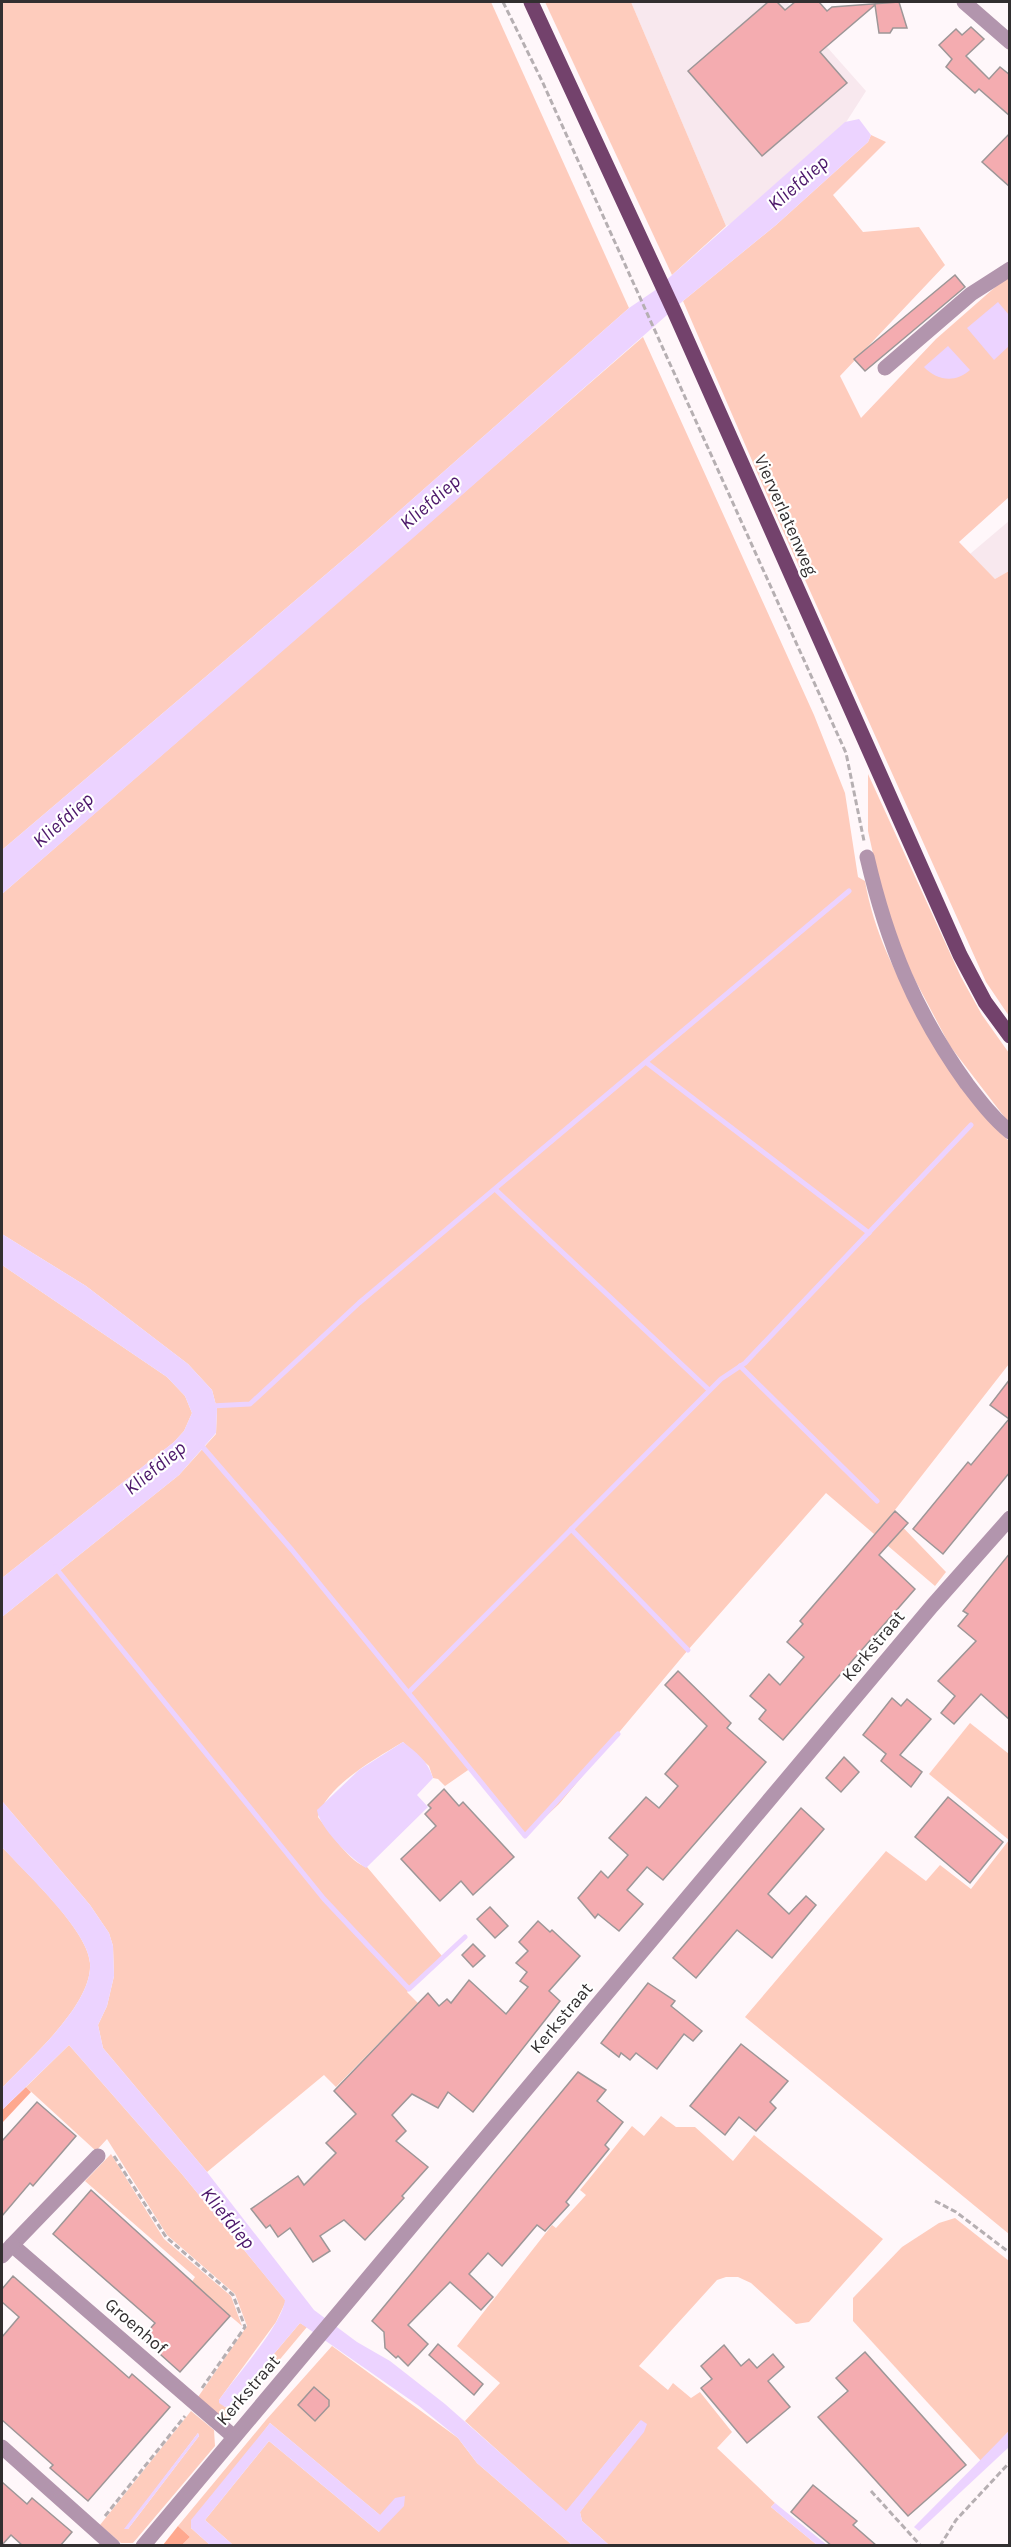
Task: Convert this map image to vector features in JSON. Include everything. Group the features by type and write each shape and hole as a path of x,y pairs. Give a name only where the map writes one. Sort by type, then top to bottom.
{"main road":[{"name":"Vierverlatenweg","path":"531,3 660,279 960,956 985,1002 1010,1036"}],"street":[{"path":"964,2 1010,42"},
{"path":"885,368 971,294 1010,269"},
{"path":"867,857 881,916 921,1011 957,1070 987,1110 1010,1132"},
{"name":"Kerkstraat","path":"143,2546 924,1615 1010,1518"},
{"name":"Groenhof","path":"98,2156 7,2251 196,2403 233,2436"},
{"path":"2,2447 113,2546"}],"path":[{"path":"503,2 542,81 846,753 867,857"},
{"path":"94,2529 196,2403 196,2397 244,2327 233,2295 166,2237 109,2146 98,2156"},
{"path":"934,2201 956,2212 1010,2253"},
{"path":"940,2546 956,2520 1010,2462"},
{"path":"872,2491 921,2546"}],"shaded area":[{"path":"2,2 491,2 629,308 364,542 2,850"},
{"path":"545,2 631,2 726,226 672,275"},
{"path":"631,2 787,2 866,91 806,185 726,226"},
{"path":"871,135 886,142 833,195 863,232 919,227 945,265 840,376 861,418 936,339 1009,275 1009,497 959,542 995,579 1009,571 1009,1016 986,982 770,502 683,301 776,225 868,142"},
{"path":"643,337 814,715 845,793 858,877 865,881 873,916 885,949 918,1013 999,1132 1009,1141 1009,1364 891,1515 946,1572 935,1586 826,1493 688,1650 559,1804 525,1836 471,1768 445,1786 438,1779 433,1778 429,1766 403,1742 353,1774 331,1794 318,1817 348,1854 367,1867 442,1956 407,1992 418,2003 336,2087 324,2075 207,2172 103,2048 98,2025 107,2006 114,1976 113,1946 109,1933 90,1905 2,1801 2,1617 179,1475 216,1434 217,1409 212,1390 188,1364 86,1286 2,1234 2,894"},
{"path":"1009,521 1009,571 995,579 970,554"},
{"path":"868,774 961,977 982,1015 1009,1053 1009,1123 950,1046 905,961 886,912 868,831"},
{"path":"2,1265 167,1377 185,1396 192,1413 184,1431 174,1442 2,1578"},
{"path":"970,1723 1009,1754 1009,1840 929,1774"},
{"path":"1009,1840 1009,2234 745,2017 886,1851 926,1881 940,1865 971,1889"},
{"path":"2,1847 67,1918 79,1934 87,1950 90,1963 88,1979 70,2014 57,2031 2,2088"},
{"path":"69,2045 181,2173 286,2301 276,2322 219,2400 225,2407 230,2406 300,2323 307,2327 229,2420 225,2421 198,2397 247,2326 235,2294 167,2235 107,2139 96,2151 26,2087"},
{"path":"26,2087 31,2092 2,2123 2,2110"},
{"path":"661,2116 676,2127 695,2127 733,2161 754,2135 883,2239 809,2322 796,2324 751,2283 738,2277 717,2280 639,2366 668,2390 673,2383 691,2398 700,2392 732,2432 717,2448 775,2503 771,2507 817,2545 609,2545 582,2521 580,2512 609,2473 641,2420 566,2512 465,2421 500,2383 457,2346 552,2225 556,2228 586,2195 580,2190 632,2126 644,2136"},
{"path":"111,2154 164,2239 231,2296 242,2326 191,2283 195,2277 85,2181"},
{"path":"955,2218 1009,2261 1009,2431 981,2461 853,2321 853,2298 902,2247 939,2223"},
{"path":"332,2346 458,2438 477,2463 572,2545 233,2545 205,2520 269,2441 379,2532 381,2516 270,2423 191,2528 210,2545 182,2545 190,2537 178,2526 266,2420"},
{"path":"191,2411 214,2430 215,2446 133,2543 121,2543 100,2525","holes":["198,2433 199,2436 128,2529 125,2529"]},
{"path":"178,2526 190,2537 182,2545 163,2545"}],"water":[{"name":"Kliefdiep","path":"859,119 871,135 868,142 776,225 683,301 2,894 2,850 364,542 629,308 654,291 845,122"},
{"path":"998,302 1009,315 1009,346 994,360 967,328"},
{"path":"948,346 970,370 959,377 947,379 929,372 924,367"},
{"name":"Kliefdiep","path":"2,1234 86,1286 188,1364 212,1390 217,1409 216,1433 179,1475 2,1617 2,1578 174,1442 184,1431 192,1413 185,1396 167,1377 2,1265"},
{"path":"403,1742 417,1753 431,1772 433,1778 417,1795 428,1807 366,1868 352,1858 337,1842 323,1825 317,1810 359,1770"},
{"name":"Kliefdiep","path":"2,1801 90,1905 109,1933 113,1946 114,1976 107,2006 98,2025 103,2048 207,2172 314,2310 357,2342 390,2361 445,2404 566,2511 641,2420 647,2424 644,2432 580,2512 582,2521 609,2545 572,2545 477,2463 458,2438 419,2406 300,2323 230,2406 225,2407 219,2403 276,2323 285,2300 181,2173 69,2045 2,2110 2,2088 57,2031 70,2014 88,1979 90,1963 87,1950 67,1919 2,1847"},
{"path":"270,2423 380,2515 395,2498 405,2496 404,2506 379,2532 269,2441 205,2520 233,2545 210,2545 191,2528 191,2520"},
{"path":"1009,2431 1009,2447 919,2531 914,2527"},
{"path":"198,2433 199,2436 128,2529 124,2529"},
{"path":"775,2503 827,2545 817,2545 771,2507"}],"building":[{"path":"768,2 777,2 785,10 795,2 819,2 827,11 832,7 899,2 907,28 893,28 890,33 879,33 875,5 820,52 847,83 762,156 688,71"},
{"path":"971,27 984,39 966,56 989,79 1000,67 1010,75 1010,116 979,89 975,93 946,67 952,59 939,45 956,29 962,35"},
{"path":"1010,133 1010,187 982,162"},
{"path":"955,275 965,287 865,371 854,359"},
{"path":"1010,1379 1010,1472 943,1554 913,1529 968,1462 971,1465 1009,1419 990,1405"},
{"path":"895,1511 908,1523 879,1555 915,1589 783,1740 759,1719 766,1710 750,1696 769,1674 780,1685 804,1657 787,1642 803,1624 800,1621"},
{"path":"1010,1553 1010,1720 981,1694 954,1724 941,1713 955,1696 938,1681 976,1641 958,1626 968,1614 963,1611"},
{"path":"678,1671 731,1723 727,1728 766,1762 663,1880 647,1867 627,1890 643,1904 619,1931 598,1914 595,1918 578,1898 601,1871 608,1878 628,1855 609,1838 646,1797 659,1808 678,1786 665,1774 707,1726 665,1685"},
{"path":"892,1698 901,1706 907,1699 931,1719 900,1755 922,1772 911,1787 881,1761 886,1754 863,1735"},
{"path":"844,1757 859,1772 841,1792 826,1778"},
{"path":"444,1789 459,1806 463,1802 514,1857 473,1895 461,1881 440,1901 401,1859 436,1826 425,1814 431,1808 428,1805"},
{"path":"948,1797 1003,1842 970,1883 915,1837"},
{"path":"801,1808 824,1829 768,1894 789,1914 806,1896 816,1905 772,1958 737,1930 696,1978 673,1958"},
{"path":"490,1907 508,1926 495,1938 477,1919"},
{"path":"538,1921 550,1932 552,1930 580,1956 549,1991 560,2001 473,2112 448,2092 438,2108 412,2094 392,2115 406,2131 396,2141 428,2167 402,2196 404,2198 365,2240 344,2220 320,2236 330,2251 313,2262 290,2228 278,2237 270,2225 266,2228 251,2209 298,2176 304,2185 336,2153 326,2143 356,2114 334,2091 428,1993 439,2006 447,1999 451,2003 469,1980 506,2014 528,1987 520,1981 527,1972 516,1963 528,1951 519,1942"},
{"path":"473,1944 485,1956 473,1967 462,1955"},
{"path":"648,1983 675,2001 671,2006 702,2031 693,2041 684,2034 657,2069 636,2053 630,2060 621,2053 619,2057 601,2043"},
{"path":"741,2044 788,2081 770,2102 776,2108 756,2131 739,2117 725,2135 690,2106"},
{"path":"578,2072 606,2090 597,2101 623,2122 605,2145 609,2149 566,2202 569,2205 545,2231 537,2225 502,2266 488,2253 469,2274 493,2297 481,2310 450,2282 408,2325 428,2344 408,2366 385,2348 384,2332 372,2321"},
{"path":"37,2102 76,2136 33,2186 30,2183 2,2216 2,2141"},
{"path":"91,2190 230,2316 180,2372 142,2338 155,2323 53,2234"},
{"path":"13,2276 129,2378 132,2374 170,2407 88,2501 50,2468 53,2465 2,2420 2,2337 19,2317 2,2302 2,2289"},
{"path":"438,2344 483,2384 474,2395 429,2355"},
{"path":"724,2345 741,2366 749,2359 757,2368 773,2354 784,2367 768,2381 790,2407 747,2443 701,2388 712,2379 701,2366"},
{"path":"865,2352 966,2465 908,2516 818,2417 848,2391 836,2378"},
{"path":"314,2387 329,2400 329,2406 315,2421 298,2405"},
{"path":"2,2482 27,2504 32,2498 72,2532 60,2546 23,2546 11,2535 2,2545"},
{"path":"813,2485 857,2521 853,2525 877,2546 832,2546 791,2512"}],"waterway":[{"path":"211,1406 250,1404 359,1303 849,891"},
{"path":"647,1063 869,1233"},
{"path":"409,1692 721,1379 745,1363 971,1125"},
{"path":"496,1190 709,1390"},
{"path":"740,1366 877,1501"},
{"path":"201,1445 292,1550 525,1836 618,1734"},
{"path":"571,1529 688,1650"},
{"path":"55,1567 324,1899 409,1989 465,1937"}]}
